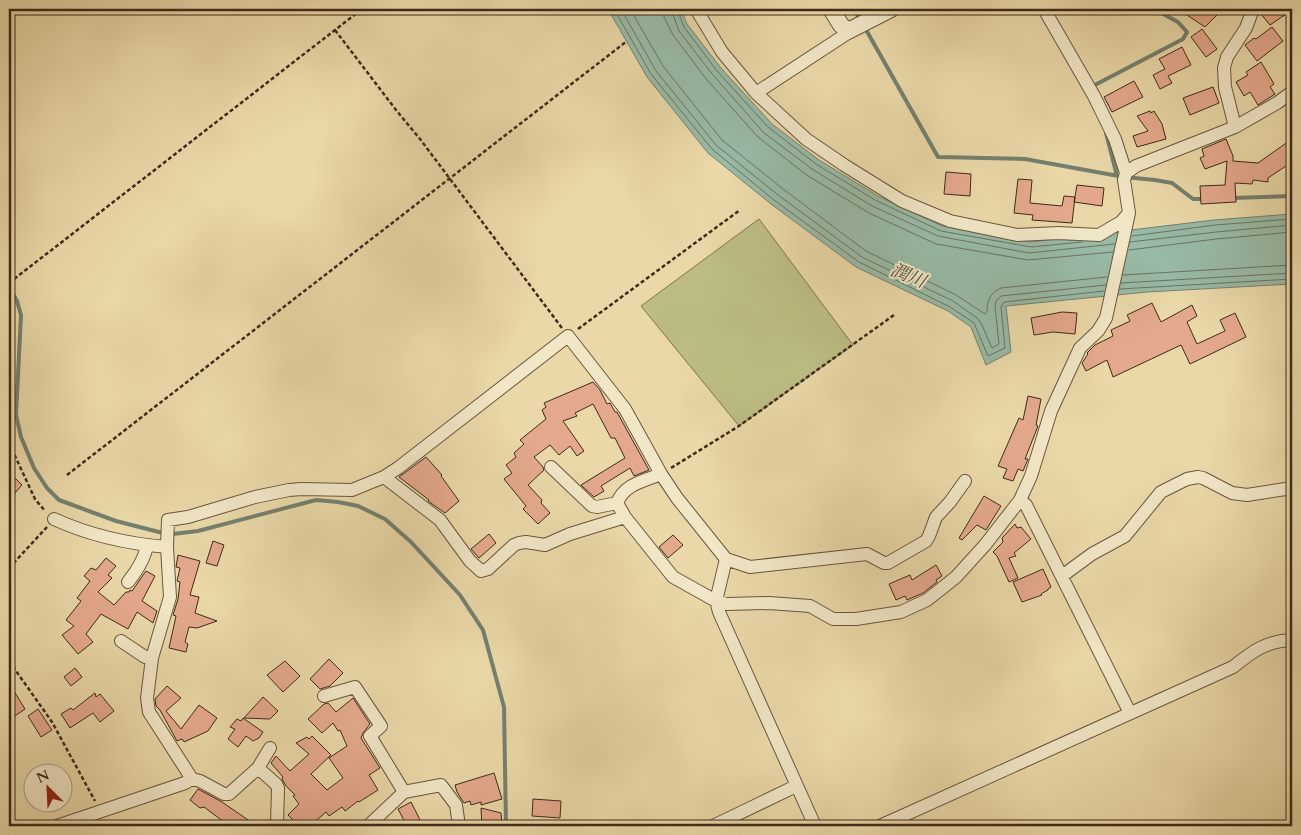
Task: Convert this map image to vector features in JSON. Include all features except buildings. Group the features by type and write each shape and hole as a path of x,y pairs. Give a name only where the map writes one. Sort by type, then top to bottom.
{"street":[{"path":"696,9 722,52 756,93 806,139 902,201 950,221 1017,235 1058,233 1099,235 1121,222 1129,213"},
{"path":"831,9 844,30 854,29"},
{"path":"756,93 854,29 891,9"},
{"path":"617,502 625,517 673,577 716,601 727,604 768,603 810,606 833,618 856,620 901,612 927,600 956,577 985,545 1020,500 1031,476 1051,412 1066,376 1080,348 1098,331 1106,318 1129,213 1124,180 1126,173 1115,139 1094,96 1044,9"},
{"path":"1235,128 1224,87 1224,68 1228,57 1246,28 1253,9"},
{"path":"1126,173 1136,166 1235,128 1292,92"},
{"path":"192,779 149,712 147,698 152,658 170,597 167,544 168,520 188,517 255,497 289,490 302,488 352,490 384,477 568,336 625,409 662,474 690,515 726,559 750,567 867,554 884,563 888,563 926,541 936,517 965,481"},
{"path":"551,467 592,506 596,507 617,502"},
{"path":"617,502 618,498 634,483 662,474"},
{"path":"384,477 440,520 470,561 481,570 488,569 514,545 519,543 526,542 545,546 570,534 625,517"},
{"path":"1062,576 1092,554 1125,536 1161,492 1187,479 1204,478 1232,492 1247,495 1292,488"},
{"path":"1020,500 1026,505 1130,713"},
{"path":"54,519 69,526 146,545 167,544"},
{"path":"128,582 136,571 146,550 146,545"},
{"path":"726,559 716,601 719,612 815,826"},
{"path":"880,826 1233,667 1265,644 1292,640"},
{"path":"121,642 145,657 152,658"},
{"path":"324,696 355,687 381,726 370,736 404,792"},
{"path":"57,826 192,779 200,781 224,794 229,794 258,768 270,748"},
{"path":"258,768 278,788 277,826"},
{"path":"368,826 404,792 441,785 456,805 459,826"},
{"path":"713,826 796,786"}],"path":[{"path":"9,283 362,9"},
{"path":"335,30 568,336 740,210"},
{"path":"66,474 627,41"},
{"path":"662,474 739,426 894,316"},
{"path":"9,330 9,389"},
{"path":"9,443 35,499 54,519 9,568"},
{"path":"9,661 52,722 100,811"}],"green space":[{"path":"759,219 853,345 739,426 641,306"}],"water":[{"name":"潤川","path":"608,9 681,9 687,24 721,68 772,124 819,160 878,196 942,226 1031,242 1214,220 1292,214 1292,284 1147,292 1006,306 1011,352 986,365 971,327 948,311 856,267 771,204 708,153 647,77"}],"waterway":[{"path":"854,9 860,20"},
{"path":"1091,87 1183,39 1187,32 1178,22 1154,9"},
{"path":"865,28 938,157 1025,159 1124,177 1172,183 1193,199 1205,199"},
{"path":"1106,133 1117,176"},
{"path":"1232,198 1292,196"},
{"path":"9,287 17,301 21,315 16,415 21,437 34,468 47,488 59,500 116,521 173,534 198,531 316,500 358,506 385,519 411,542 460,595 483,630 504,707 506,826"}]}
